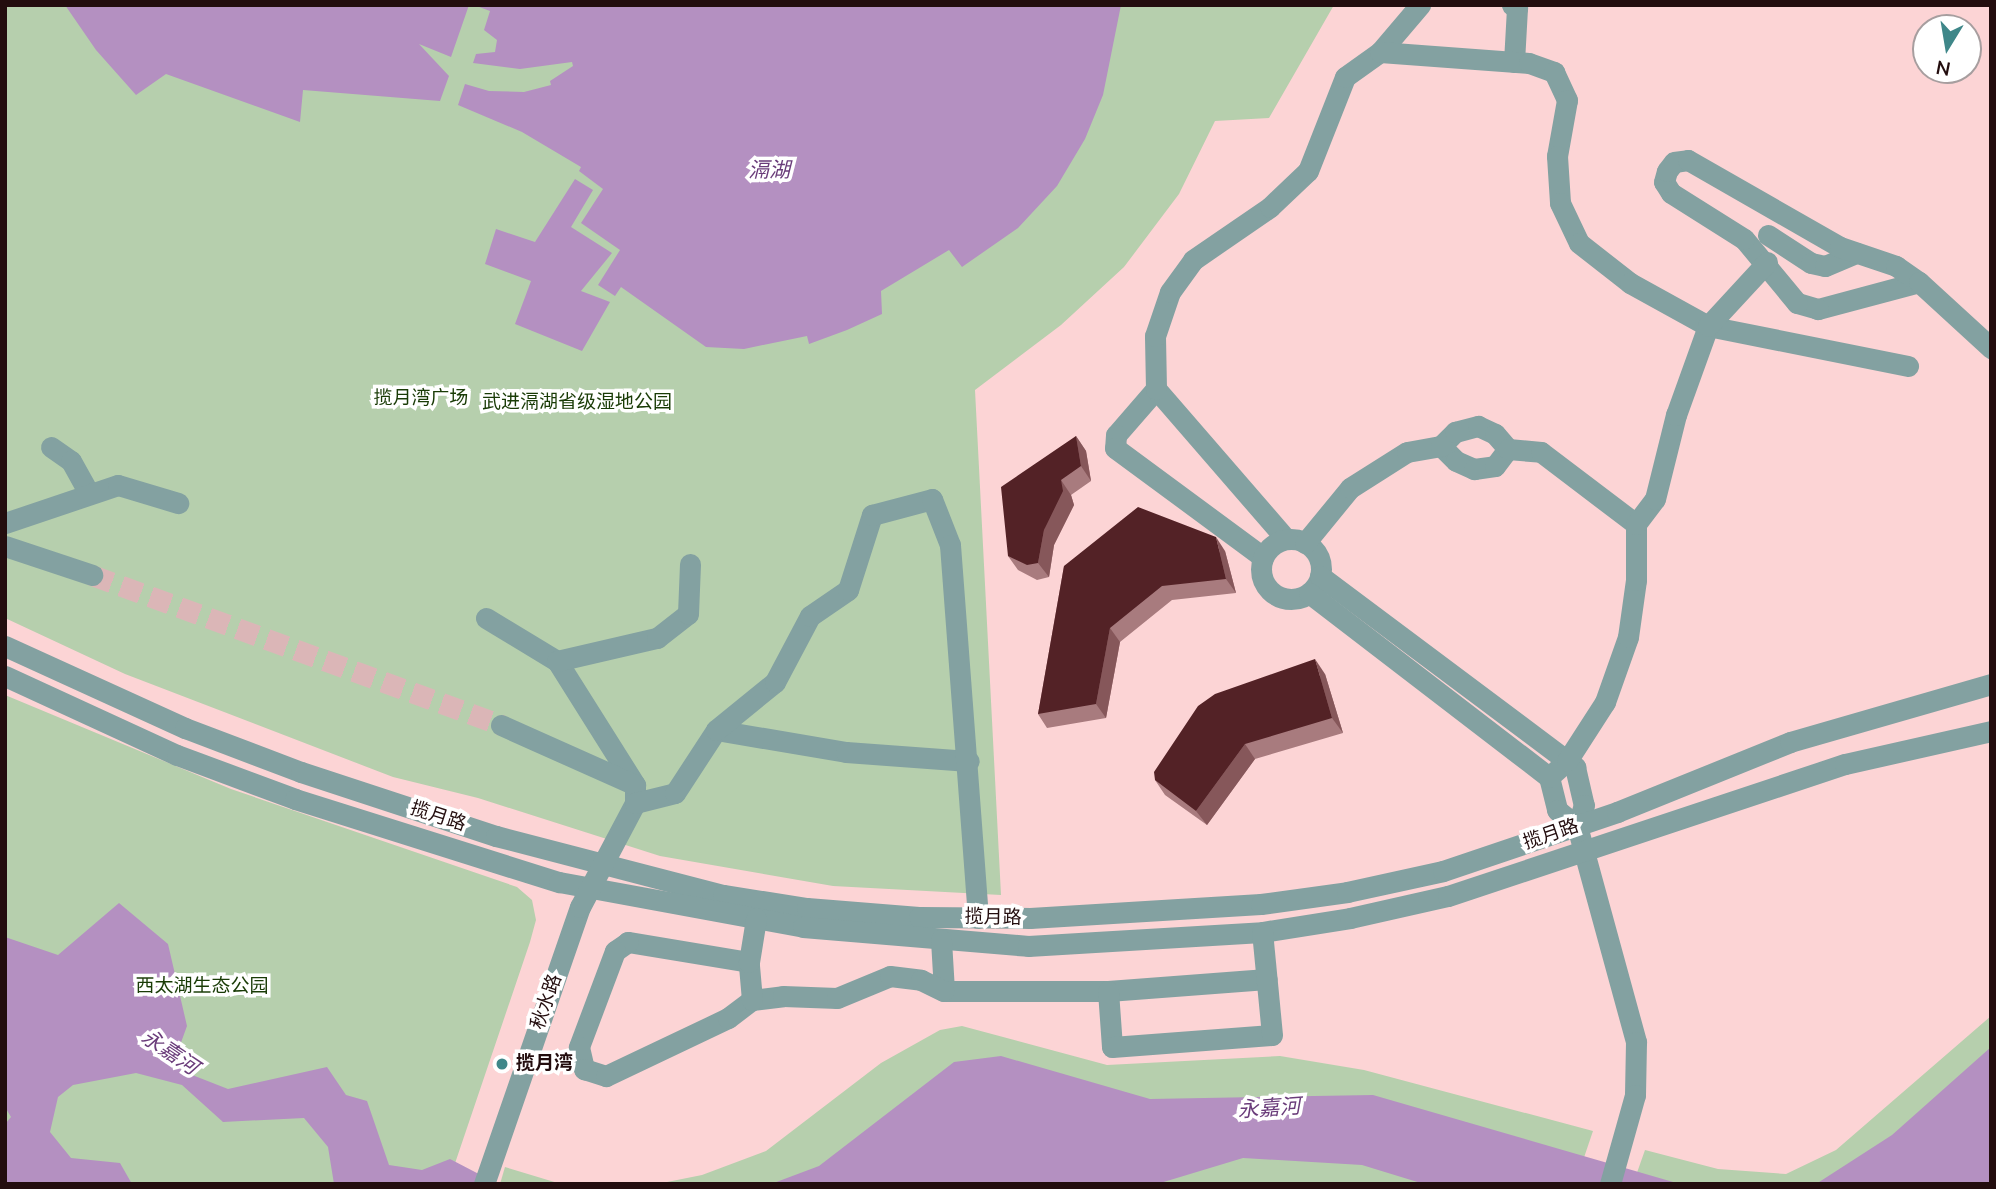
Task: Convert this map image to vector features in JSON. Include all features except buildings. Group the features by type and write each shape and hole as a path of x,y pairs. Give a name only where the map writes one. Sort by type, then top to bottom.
{"street":[{"path":"1315,584 1318,557 1295,541 1156,388 1155,336 1170,292 1193,260 1270,207 1308,171 1345,77 1380,52 1420,5"},
{"path":"1511,5 1517,8 1514,62"},
{"path":"1380,52 1514,62 1554,72 1563,85 1567,100 1557,156 1560,204 1579,243 1630,283 1707,326 1908,366"},
{"path":"1919,282 1818,310 1797,303 1767,262 1744,239 1671,193 1664,182 1674,162 1688,160 1856,253 1896,266 1919,282 1991,348"},
{"path":"1768,235 1818,265 1856,253"},
{"path":"1549,777 1567,761 1605,702 1628,637 1636,580 1636,524 1656,499 1676,415 1707,326 1767,262"},
{"path":"1156,388 1116,435 1115,448 1263,557"},
{"path":"1263,557 1295,541 1350,488 1406,452 1441,446 1455,432 1478,426 1495,434 1508,449 1541,452 1636,524"},
{"path":"1441,446 1456,461 1474,469 1495,466 1508,449"},
{"path":"51,447 71,461 89,493"},
{"path":"5,523 118,485 178,503"},
{"path":"501,725 635,794 675,793 716,730 775,682 810,616 848,590 872,515 932,499 950,545 969,761 978,918"},
{"path":"5,546 92,575"},
{"path":"1263,557 1261,576 1272,593 1291,599 1315,584"},
{"path":"557,661 657,638 688,614 690,564"},
{"path":"1315,584 1575,767 1584,805 1577,826"},
{"path":"1315,584 1549,777 1557,810 1577,826 1636,1042 1636,1095 1610,1184"},
{"path":"486,618 557,661 635,794"},
{"name":"揽月路","path":"5,646 185,728 301,772 496,836 723,895 807,908 978,918 1143,913 1347,892 1443,871 1577,826 1790,742 1991,684"},
{"name":"揽月路","path":"5,676 177,755 295,799 488,864 590,890 756,919 941,940 1028,946 1262,932 1448,896 1845,764 1991,732"},
{"path":"716,730 846,752 969,761"},
{"name":"秋水路","path":"487,1175 580,906 605,864 635,794"},
{"path":"752,1000 749,962 756,919"},
{"path":"1108,991 1112,1047 1272,1035 1262,932"},
{"path":"941,940 944,991"},
{"path":"749,962 628,942 615,951 579,1056 584,1069 606,1076 728,1018 752,1000 783,996 837,998 890,976 921,980 944,991 1108,991 1266,979"}],"green space":[{"name":"揽月湾广场","path":"5,5 1334,5 1269,118 1215,121 1179,194 1124,267 1061,325 975,390 1001,895 833,886 660,856 478,798 393,777 125,674 5,618"},
{"name":"西太湖生态公园","path":"5,695 231,789 517,887 532,900 536,920 530,942 448,1184 5,1184"},
{"path":"1991,1016 1991,1184 1633,1184 1645,1150 1718,1169 1786,1174 1836,1150"},
{"path":"962,1026 1107,1065 1280,1056 1364,1070 1593,1131 1575,1184 657,1184 702,1175 766,1151 881,1063 940,1030"},
{"path":"505,1167 561,1184 500,1184"}],"water":[{"path":"65,5 469,5 451,57 419,44 449,76 440,101 303,90 300,122 166,74 136,95 96,50"},
{"name":"滆湖","path":"474,5 1121,5 1103,95 1085,139 1057,186 1018,228 962,267 949,250 881,291 882,314 847,330 809,344 807,336 744,349 706,347 621,287 615,296 598,285 620,250 581,223 603,189 579,171 581,167 522,132 458,105 465,84 489,91 524,92 551,85 550,81 573,66 572,62 520,69 473,63 476,54 495,52 497,40 484,30 490,11"},
{"path":"575,179 593,190 571,227 612,253 581,291 610,302 582,351 515,324 531,281 485,264 496,229 535,242"},
{"name":"永嘉河","path":"119,903 168,944 187,1026 175,1059 182,1071 228,1089 327,1067 346,1095 367,1101 389,1165 422,1170 450,1159 498,1184 334,1184 328,1147 304,1118 223,1122 182,1085 136,1073 73,1085 58,1097 50,1132 71,1158 120,1163 132,1184 5,1184 5,1124 11,1117 5,1107 5,937 58,955"},
{"path":"1991,1047 1991,1184 1816,1184 1892,1135"},
{"name":"永嘉河","path":"1001,1056 1150,1099 1373,1095 1680,1184 1424,1184 1362,1165 1243,1158 1157,1184 771,1184 819,1166 954,1062"}],"tunnel":[{"path":"92,575 501,725"}],"place":[{"name":"揽月湾","path":"502,1064"}],"park label":[{"name":"武进滆湖省级湿地公园","path":"577,403"}]}
